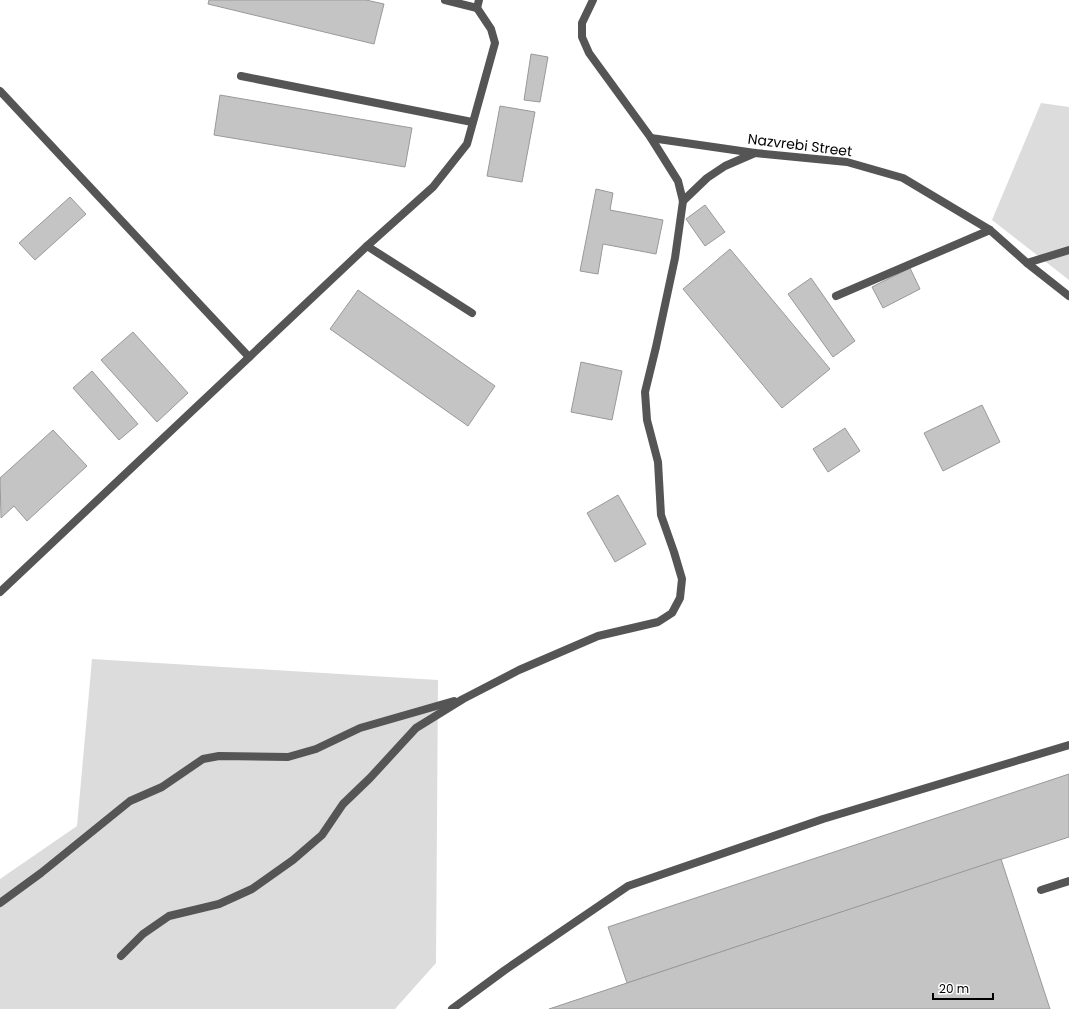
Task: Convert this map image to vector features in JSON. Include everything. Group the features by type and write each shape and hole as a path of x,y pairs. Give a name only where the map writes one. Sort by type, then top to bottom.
{"street":[{"path":"0,592 367,246 433,187 467,144 495,43 491,29 478,4 445,0"},
{"path":"121,956 143,934 169,916 219,904 252,889 293,860 322,835 343,804 370,778 416,728 463,699 519,670 598,636 658,622 672,613 680,598 682,579 661,515 658,462 647,420 645,392 675,258 683,201 678,181 651,138 589,53 582,37 582,23 593,0"},
{"path":"241,76 472,122"},
{"path":"0,91 249,357"},
{"name":"Nazvrebi Street","path":"651,138 755,153 847,162 903,178 990,230 1069,296"},
{"path":"683,201 707,178 725,166 755,153"},
{"path":"836,296 990,230"},
{"path":"367,246 472,313"},
{"path":"1027,262 1069,250"},
{"path":"0,903 41,873 130,801 162,787 203,759 219,756 288,757 316,749 360,728 463,699"},
{"path":"452,1009 505,970 628,886 823,820 1069,745"},
{"path":"1041,890 1069,881"}],"shaded area":[{"path":"1041,103 1069,107 1069,280 992,220"},
{"path":"92,659 438,680 436,963 395,1009 0,1009 0,879 77,826"}],"building":[{"path":"209,0 366,0 384,4 374,44 208,4"},
{"path":"531,54 548,57 540,102 524,100"},
{"path":"220,95 412,128 405,167 214,135"},
{"path":"500,106 535,112 522,182 487,176"},
{"path":"596,189 613,193 610,210 663,220 656,254 603,244 598,274 580,271"},
{"path":"70,197 86,214 35,260 19,243"},
{"path":"705,205 725,232 705,246 686,219"},
{"path":"730,249 830,369 782,408 683,289"},
{"path":"910,268 920,289 883,308 872,287"},
{"path":"811,278 855,341 833,357 788,294"},
{"path":"358,290 495,386 468,426 330,329"},
{"path":"133,332 188,393 157,422 101,360"},
{"path":"581,362 622,371 612,420 571,412"},
{"path":"92,371 138,424 119,440 73,388"},
{"path":"982,405 1000,442 943,471 924,433"},
{"path":"845,428 860,451 828,472 813,449"},
{"path":"53,430 87,466 27,521 14,506 1,518 0,478"},
{"path":"618,495 646,544 615,562 587,513"},
{"path":"1069,774 1069,837 627,983 608,927"},
{"path":"1001,859 1050,1009 549,1009 627,983"}]}
